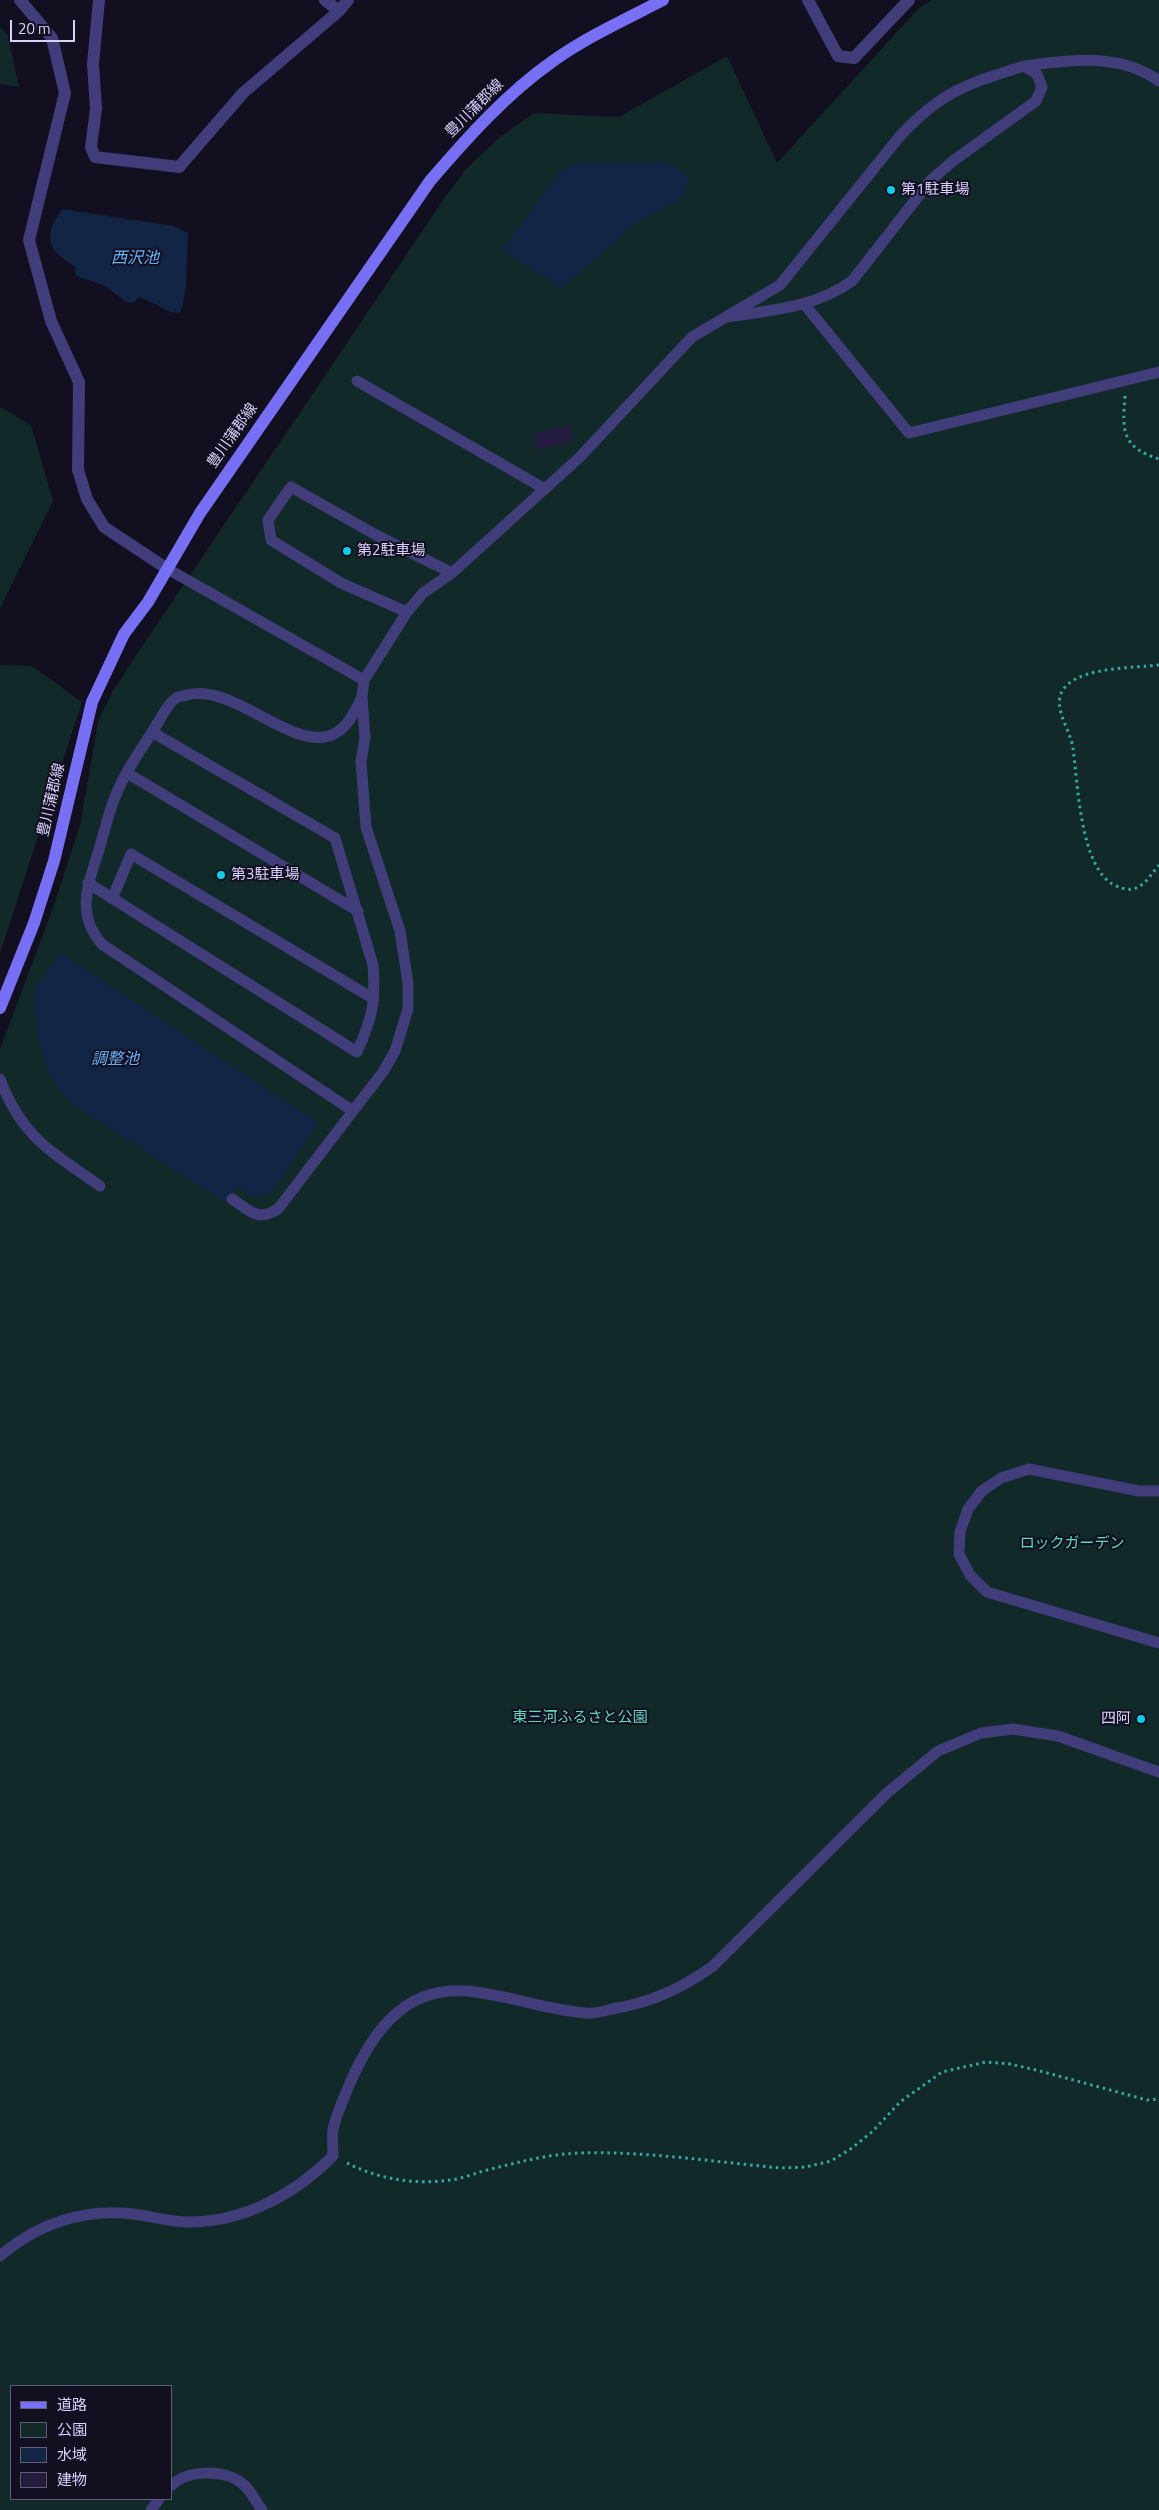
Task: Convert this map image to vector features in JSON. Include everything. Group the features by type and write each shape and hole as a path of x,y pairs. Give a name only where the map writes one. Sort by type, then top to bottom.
{"main road":[{"name":"豊川蒲郡線","path":"0,1008 34,923 54,861 92,702 124,634 148,602 166,568 200,513 425,189 464,142 513,93 553,61 593,36 663,0"}],"street":[{"path":"20,0 52,38 64,93 29,240 51,321 79,382 78,470 87,499 104,526 166,568"},
{"path":"99,0 93,64 96,109 91,147 95,157 178,167 243,93 339,11 348,0"},
{"path":"325,0 339,11"},
{"path":"808,0 838,56 854,58 909,0"}],"lane":[{"path":"232,1198 259,1215 267,1216 278,1209 384,1072 395,1051 408,1009 408,983 400,931 366,827 361,761 365,738 362,697 364,680 407,612 423,593 452,573 580,457 692,337 780,285 900,136 939,99 968,83 1024,66 1054,62 1104,60 1124,64 1146,72 1159,81"},
{"path":"727,317 805,305 836,292 852,281 931,180 953,161 1036,101 1042,87 1037,74 1024,66"},
{"path":"805,305 909,433 1159,372"},
{"path":"357,381 545,488"},
{"path":"407,612 341,582 271,540 268,520 291,487 376,535 452,573"},
{"path":"166,568 364,680"},
{"path":"353,1111 103,944 94,935 87,920 88,883 116,794 152,732 176,698 195,693 209,693 229,700 303,736 321,739 338,732 351,718 362,697"},
{"path":"88,883 357,1052 371,1021 374,999 373,966 335,838 152,732"},
{"path":"127,773 358,911"},
{"path":"112,899 131,854 374,999"},
{"path":"0,1079 20,1122 31,1134 100,1186"},
{"path":"1159,1491 1139,1491 1029,1469 1001,1478 982,1491 968,1509 960,1532 959,1554 970,1575 987,1592 1159,1643"},
{"path":"0,2256 30,2233 78,2215 104,2212 188,2222 222,2218 257,2208 287,2193 319,2170 333,2156 333,2130 342,2102 365,2050 380,2029 402,2010 420,1998 445,1991 466,1991 587,2013 637,2005 684,1986 712,1967 887,1793 938,1751 981,1733 1013,1729 1058,1736 1159,1772"},
{"path":"172,2486 192,2476 211,2472 230,2476 244,2485 262,2510"}],"path":[{"path":"1126,381 1123,428 1131,443 1142,453 1159,459"},
{"path":"1159,665 1092,673 1079,678 1067,685 1059,696 1058,707 1071,738 1087,848 1094,866 1107,882 1123,890 1135,890 1146,882 1159,865"},
{"path":"333,2156 365,2172 395,2180 424,2181 451,2180 545,2156 581,2153 625,2154 781,2168 806,2167 831,2161 852,2148 873,2131 900,2102 942,2072 986,2062 1010,2064 1040,2071 1147,2100 1159,2099"}],"green space":[{"name":"東三河ふるさと公園","path":"932,0 1159,0 1159,2510 0,2510 0,1049 53,908 80,825 98,722 111,694 139,651 446,196 467,168 499,138 534,113 619,117 727,56 777,163 919,8"},
{"path":"0,28 7,33 19,87 0,84"},
{"path":"0,407 31,425 53,501 0,608"},
{"path":"0,665 32,666 82,702 0,953"}],"water":[{"path":"662,162 674,165 688,178 685,194 677,202 636,223 562,288 502,251 561,170 576,163"},
{"name":"西沢池","path":"63,209 173,226 188,233 186,286 181,312 173,313 140,297 133,303 126,302 105,286 76,276 75,267 58,254 52,247 51,242 50,236 53,224"},
{"name":"調整池","path":"60,953 319,1123 269,1195 252,1197 237,1186 224,1202 74,1105 62,1092 46,1066 38,1038 34,990"}],"building":[{"path":"570,425 574,441 536,450 532,434"}],"place":[{"name":"第1駐車場","path":"891,190"},
{"name":"第2駐車場","path":"347,551"},
{"name":"第3駐車場","path":"221,875"},
{"name":"四阿","path":"1141,1719"}],"park label":[{"name":"ロックガーデン","path":"1072,1544"}]}
